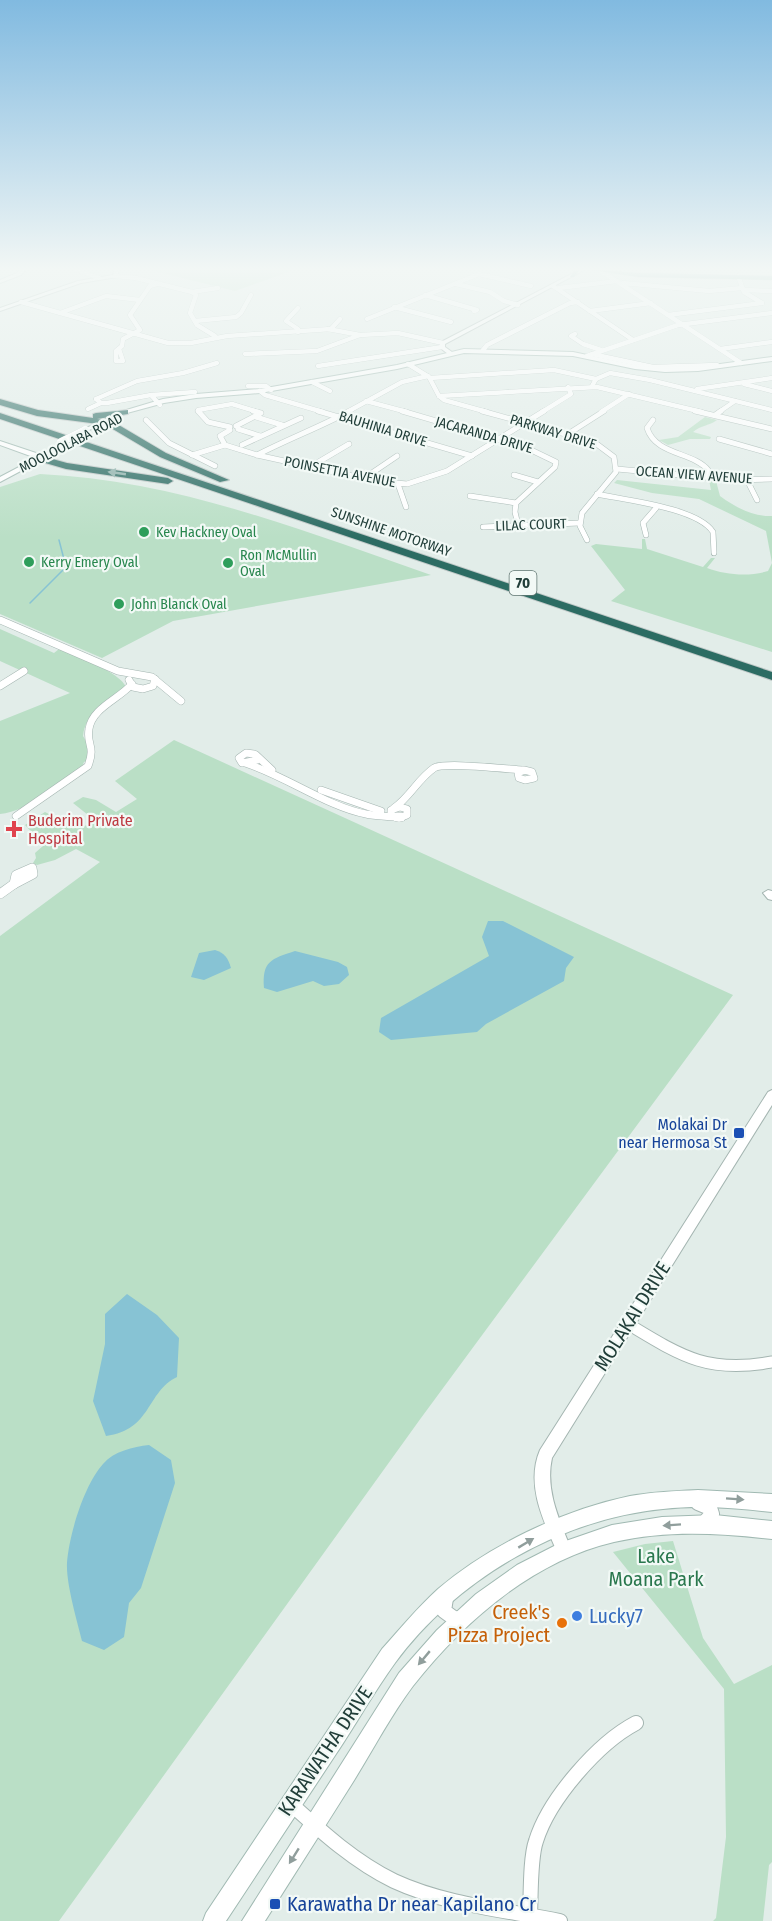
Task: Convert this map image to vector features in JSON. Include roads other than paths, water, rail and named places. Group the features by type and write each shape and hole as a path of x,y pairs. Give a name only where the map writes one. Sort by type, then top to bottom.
{"highway":[{"path":"0,402 44,414 106,422 126,431 170,459 275,499"},
{"name":"SUNSHINE MOTORWAY","path":"0,408 772,666"},
{"path":"80,417 129,412 125,422 126,431"},
{"name":"SUNSHINE MOTORWAY","path":"0,416 772,676"},
{"path":"32,459 171,482 297,519 307,519"}],"main road":[{"name":"MOOLOOLABA ROAD","path":"0,478 63,443 129,412 159,404 271,390 427,359"},
{"name":"MOOLOOLABA ROAD","path":"604,359 635,367 665,370 691,370 772,359"},
{"name":"MOOLOOLABA ROAD","path":"32,459 48,448 63,443"},
{"path":"0,445 21,452 32,459"},
{"path":"21,452 48,448"},
{"path":"21,452 32,459"},
{"name":"KARAWATHA DRIVE","path":"214,1921 389,1656 418,1621 450,1592 473,1575 555,1527 594,1513 654,1500 680,1498 734,1498 772,1503"},
{"name":"KARAWATHA DRIVE","path":"253,1921 406,1680 428,1653 463,1617 508,1581 563,1549 629,1529 703,1524 772,1530"}],"street":[{"path":"318,366 370,359"},
{"path":"609,359 653,367 740,363"},
{"path":"734,359 740,363"},
{"path":"88,409 98,401 138,381 217,363"},
{"path":"408,364 429,377 439,396 592,386 772,429"},
{"path":"257,455 298,434 320,427 402,382 429,377 557,370 596,379 610,373 772,410"},
{"path":"693,391 772,378"},
{"path":"592,386 596,379"},
{"path":"312,382 330,391"},
{"path":"739,383 772,391"},
{"path":"248,386 266,386 271,390"},
{"name":"POINSETTIA AVENUE","path":"225,445 257,455 363,479 398,484 418,482 437,476 472,456 571,394 568,387"},
{"name":"BAUHINIA DRIVE","path":"260,391 265,396 472,456"},
{"path":"98,401 195,393"},
{"path":"568,434 629,394"},
{"path":"151,395 159,404"},
{"name":"PARKWAY DRIVE","path":"439,396 450,402 594,442 608,451 616,460 617,469"},
{"name":"JACARANDA DRIVE","path":"366,401 534,449 555,459 555,467 516,504"},
{"path":"715,415 735,401"},
{"path":"192,455 225,445 220,436 234,428 256,417 261,413 232,404 198,410 208,422 234,428 260,436"},
{"path":"256,417 282,425"},
{"path":"242,446 282,425 301,418"},
{"path":"146,420 169,443 215,466"},
{"path":"653,420 647,428 650,437 659,444 705,466 709,471 708,477"},
{"path":"719,440 772,454"},
{"path":"310,467 349,444"},
{"path":"363,479 397,456"},
{"path":"587,540 579,523 582,513 617,469"},
{"name":"OCEAN VIEW AVENUE","path":"617,469 747,480 772,479"},
{"path":"514,475 538,482"},
{"path":"747,480 757,500"},
{"path":"398,484 406,507"},
{"path":"597,494 692,516 706,524 713,533 714,554"},
{"path":"470,496 516,504 514,512 518,525"},
{"path":"646,535 644,520 656,508"},
{"name":"LILAC COURT","path":"483,527 579,523"},
{"path":"0,620 118,671 155,679 177,702 162,692 136,688 118,671"},
{"path":"1,685 24,671"},
{"path":"16,816 86,769 93,753 88,735 89,725 95,716 117,700 135,679 145,676"},
{"path":"117,700 154,685 155,679"},
{"path":"410,796 406,804 408,813 404,817 393,812 375,810 294,780 272,770 256,756 255,762 245,764 261,768 346,808 365,814 393,812 439,765 499,770 521,775"},
{"path":"0,894 14,884"},
{"name":"MOLAKAI DRIVE","path":"563,1549 541,1486 541,1471 545,1455 772,1095"},
{"path":"628,1324 685,1357 718,1368 747,1368 772,1362"},
{"name":"KARAWATHA DRIVE","path":"654,1500 703,1503 710,1508 712,1514 703,1524"},
{"path":"450,1592 444,1602 444,1611 455,1619 463,1617"},
{"path":"530,1915 535,1842 558,1795 617,1733 636,1723"},
{"path":"290,1803 313,1824 375,1871 407,1886 431,1895 560,1921"}],"water":[{"path":"488,921 503,921 574,957 566,968 564,981 486,1024 477,1032 391,1040 379,1032 381,1018 489,956 482,937"},
{"path":"215,950 226,956 231,968 204,980 191,977 199,953"},
{"path":"295,951 338,962 347,967 349,975 339,984 324,986 313,981 277,992 264,988 265,972 270,962"},
{"path":"127,1294 157,1315 179,1338 177,1377 159,1392 141,1419 121,1432 106,1436 93,1401 105,1344 105,1314"},
{"path":"149,1445 171,1460 175,1483 141,1588 129,1603 124,1637 104,1650 82,1641 67,1572 71,1539 84,1497 103,1464 118,1453 130,1448"}],"waterway":[{"path":"30,603 66,567 59,540"}],"place":[{"name":"Kev Hackney Oval","path":"144,532"},
{"name":"Kerry Emery Oval","path":"29,562"},
{"name":"Ron McMullin Oval","path":"228,563"},
{"name":"John Blanck Oval","path":"119,604"},
{"name":"Buderim Private Hospital","path":"14,829"},
{"name":"Molakai Dr near Hermosa St","path":"739,1133"},
{"name":"Lucky7","path":"577,1616"},
{"name":"Creek's Pizza Project","path":"562,1623"},
{"name":"Karawatha Dr near Kapilano Cr","path":"275,1904"}],"park label":[{"name":"Lake Moana Park","path":"656,1568"}]}
